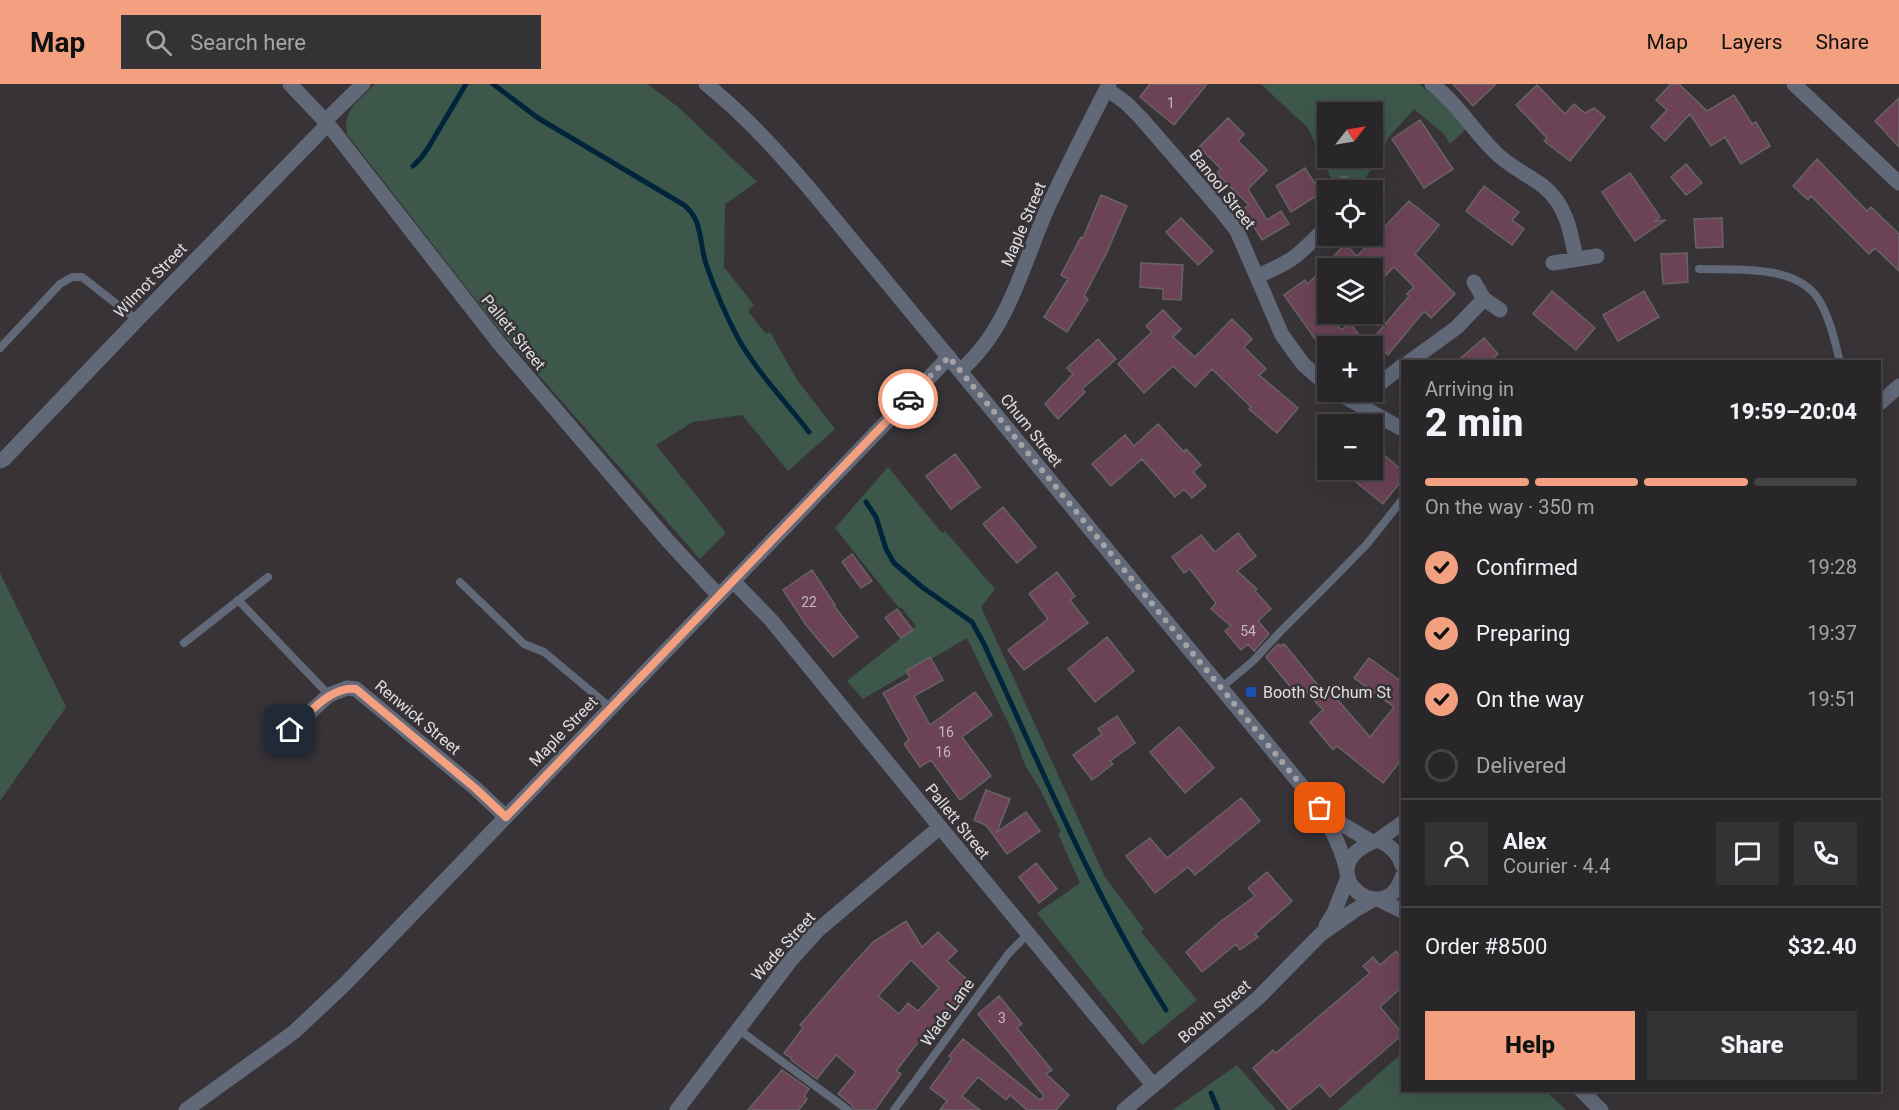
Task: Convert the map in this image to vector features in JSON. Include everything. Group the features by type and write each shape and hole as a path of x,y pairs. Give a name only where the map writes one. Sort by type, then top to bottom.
{"street":[{"name":"Pallett Street","path":"290,84 326,123 498,342 668,541 719,596"},
{"name":"Wilmot Street","path":"0,462 363,84"},
{"name":"Chum Street","path":"706,84 741,114 790,166 1320,808 1344,856 1347,874"},
{"path":"1432,84 1463,113 1495,152 1552,195 1566,216 1576,259"},
{"path":"1794,84 1899,183"},
{"name":"Maple Street","path":"960,370 974,359 1002,316 1048,209 1108,87"},
{"name":"Banool Street","path":"1108,87 1142,118 1230,221 1244,245 1273,317 1291,350 1317,376"},
{"path":"1257,276 1291,261 1317,236"},
{"path":"1553,263 1597,256"},
{"path":"1474,282 1484,299 1500,310"},
{"path":"1412,360 1456,328 1484,299"},
{"name":"Maple Street","path":"186,1110 272,1050 311,1018 949,357"},
{"path":"1383,382 1401,367"},
{"path":"1881,402 1899,386"},
{"path":"1354,402 1401,428"},
{"path":"1359,405 1362,402"},
{"name":"Pallett Street","path":"733,581 771,620 1153,1085"},
{"name":"Renwick Street","path":"329,695 347,688 356,689 475,788 506,817"},
{"path":"274,745 329,695"},
{"name":"Chum Street","path":"1320,808 1335,820 1375,841 1387,844 1394,850 1401,862"},
{"path":"1375,841 1401,824"},
{"name":"Wade Street","path":"677,1110 790,960 818,930 940,827"},
{"name":"Booth Street","path":"1322,934 1334,912 1351,855 1357,849 1375,841"},
{"path":"1347,874 1356,892 1401,911"},
{"name":"Booth Street","path":"1124,1110 1258,998 1322,934 1354,910 1376,899 1384,898 1396,890 1401,879"},
{"path":"1583,1092 1601,1110"}],"lane":[{"path":"1699,269 1760,271 1799,280 1808,286 1818,298 1826,313 1839,360"},
{"path":"0,348 60,284 72,277 82,277 136,320"},
{"path":"1221,688 1253,661 1338,574 1385,523 1401,501"},
{"path":"184,643 268,577"},
{"path":"460,582 524,644 544,652 610,708"},
{"path":"238,600 329,695"},
{"name":"Wade Lane","path":"894,1110 1009,953 1028,934"},
{"path":"738,1029 848,1110"}],"green space":[{"path":"375,84 648,84 678,107 757,182 725,204 724,267 754,305 748,311 766,334 770,332 798,381 835,429 788,471 742,415 693,422 656,445 726,533 700,559 500,331 347,134 347,118 350,112"},
{"path":"1261,84 1419,84 1448,107 1466,129 1450,144 1444,134 1414,109 1389,137 1383,148 1383,102 1317,102 1317,147 1308,128"},
{"path":"1327,168 1371,168 1364,180 1350,180 1345,177 1332,180"},
{"path":"888,467 942,533 945,531 995,589 981,607 1105,877 1144,929 1141,932 1197,1000 1142,1045 1037,913 1080,883 1058,834 1061,832 1025,765 1015,737 967,638 863,699 847,681 916,626 835,528"},
{"path":"0,573 66,707 0,801"},
{"path":"1401,1054 1401,1092 1547,1092 1566,1110 1338,1110"},
{"path":"1237,1065 1276,1110 1173,1110"}],"building":[{"path":"1150,84 1207,84 1174,125 1140,97"},
{"path":"1453,84 1496,84 1473,106"},
{"path":"1671,84 1679,84 1707,111 1734,95 1752,124 1756,122 1770,146 1741,164 1725,137 1711,146 1690,114 1665,141 1651,127 1667,110 1656,100"},
{"path":"1537,85 1565,114 1574,104 1585,113 1594,108 1605,117 1570,161 1544,141 1547,138 1516,105"},
{"path":"1899,98 1899,147 1875,121"},
{"path":"1228,118 1244,134 1238,141 1267,170 1248,189 1267,220 1281,211 1289,224 1262,240 1243,209 1249,205 1216,173 1221,169 1199,147"},
{"path":"1420,120 1453,169 1424,188 1392,139"},
{"path":"1817,159 1867,211 1871,207 1899,234 1899,271 1875,248 1869,254 1811,196 1808,200 1793,186"},
{"path":"1686,164 1702,183 1686,195 1671,177"},
{"path":"1305,168 1317,187 1317,196 1291,212 1276,186"},
{"path":"1630,173 1660,217 1655,221 1666,220 1635,241 1602,192"},
{"path":"1484,186 1519,212 1512,220 1524,229 1512,245 1466,211"},
{"path":"1101,195 1127,206 1084,296 1088,299 1067,332 1044,317 1068,279 1061,275 1081,237 1083,238"},
{"path":"1409,201 1439,225 1415,254 1455,294 1431,318 1424,311 1388,355 1383,351 1383,336 1375,336 1414,287 1394,267 1383,278 1383,258 1332,258 1343,246 1347,246 1357,256 1366,246 1383,246 1383,228"},
{"path":"1181,218 1213,251 1198,265 1166,232"},
{"path":"1722,218 1723,247 1696,248 1694,219"},
{"path":"1687,253 1688,282 1663,284 1661,254"},
{"path":"1141,263 1183,265 1181,300 1163,299 1163,289 1140,287"},
{"path":"1317,274 1317,324 1336,324 1341,330 1351,324 1360,336 1317,336 1317,342 1284,295 1305,280 1308,284"},
{"path":"1552,291 1595,328 1576,350 1533,314"},
{"path":"1644,291 1659,317 1618,341 1603,315"},
{"path":"1163,310 1181,329 1173,337 1195,357 1232,319 1252,339 1244,347 1266,369 1259,375 1298,408 1277,433 1249,409 1251,407 1212,369 1195,387 1173,366 1144,393 1118,364 1152,332 1146,326"},
{"path":"1484,338 1498,354 1491,360 1458,360"},
{"path":"1098,339 1116,359 1082,389 1085,392 1058,419 1045,404 1073,374 1067,368"},
{"path":"1158,424 1184,452 1186,449 1201,465 1193,472 1206,486 1192,498 1184,489 1175,497 1142,459 1111,486 1092,464 1125,435 1134,446"},
{"path":"955,454 980,487 951,509 926,476"},
{"path":"1383,454 1401,469 1401,481 1383,504 1353,480 1383,480"},
{"path":"1003,507 1036,547 1017,563 983,524"},
{"path":"1238,533 1256,556 1237,571 1257,589 1255,591 1271,609 1258,621 1269,634 1254,651 1248,644 1241,650 1225,631 1231,626 1211,609 1216,603 1190,569 1184,573 1172,557 1201,535 1215,552"},
{"path":"852,554 872,581 861,588 842,562"},
{"path":"812,570 834,606 858,637 833,657 806,625 783,590"},
{"path":"1057,572 1075,596 1070,600 1088,623 1024,670 1008,650 1048,619 1029,594"},
{"path":"897,609 913,630 901,638 885,618"},
{"path":"1107,637 1134,671 1095,702 1068,669"},
{"path":"1278,644 1280,646 1284,644 1326,695 1330,691 1370,737 1394,707 1354,678 1369,658 1401,681 1401,760 1383,783 1337,746 1333,750 1310,722 1323,710 1304,689 1297,695 1266,657"},
{"path":"930,657 943,680 914,696 930,725 975,692 992,715 962,737 991,776 960,800 931,760 920,767 904,744 909,740 883,693 910,678 906,671"},
{"path":"1117,716 1135,743 1110,761 1113,764 1092,780 1073,755 1102,734 1098,729"},
{"path":"1179,727 1214,768 1185,793 1150,752"},
{"path":"986,790 1010,799 997,832 1026,812 1040,831 1007,854 986,825 974,820"},
{"path":"1241,798 1260,821 1195,875 1188,867 1155,893 1126,856 1150,838 1167,858"},
{"path":"1036,863 1057,889 1039,903 1019,877"},
{"path":"1267,872 1292,901 1255,934 1258,937 1240,950 1236,944 1202,972 1186,952 1220,922 1255,896 1248,888"},
{"path":"906,921 922,947 938,932 957,951 947,961 973,985 945,1017 942,1014 912,1050 896,1071 901,1074 875,1110 854,1110 852,1105 838,1094 856,1072 836,1055 817,1079 784,1053 803,1028 800,1025 873,942","holes":["911,960 939,988 918,1011 908,1003 899,1014 878,996"]},
{"path":"1396,951 1401,957 1401,988 1380,1007 1401,1032 1401,1036 1330,1097 1320,1085 1289,1110 1253,1068 1273,1050 1276,1053 1370,973 1363,966 1373,957 1380,965"},
{"path":"999,996 1022,1024 1017,1028 1052,1070 1046,1074 1069,1095 1056,1110 1027,1110 1010,1095 1006,1100 978,1077 962,1096 980,1110 940,1110 947,1101 930,1088 952,1058 949,1056 963,1039 1040,1100 1044,1096 978,1014"},
{"path":"782,1070 809,1089 804,1096 807,1099 799,1110 748,1110"}],"waterway":[{"path":"413,166 428,148 466,84"},
{"path":"493,84 538,118 684,205 690,211 697,224 713,283 739,340 763,376 809,432"},
{"path":"866,502 876,517 886,549 894,563 922,587 972,622 1091,876 1166,1010"},
{"path":"1211,1093 1218,1110"}],"way so far":[{"path":"908,399 949,357 1320,808"}],"place":[{"name":"Booth St/Chum St","path":"1251,692"}],"route":[{"path":"290,730 329,695 347,688 356,689 475,788 506,817 908,399"}]}
